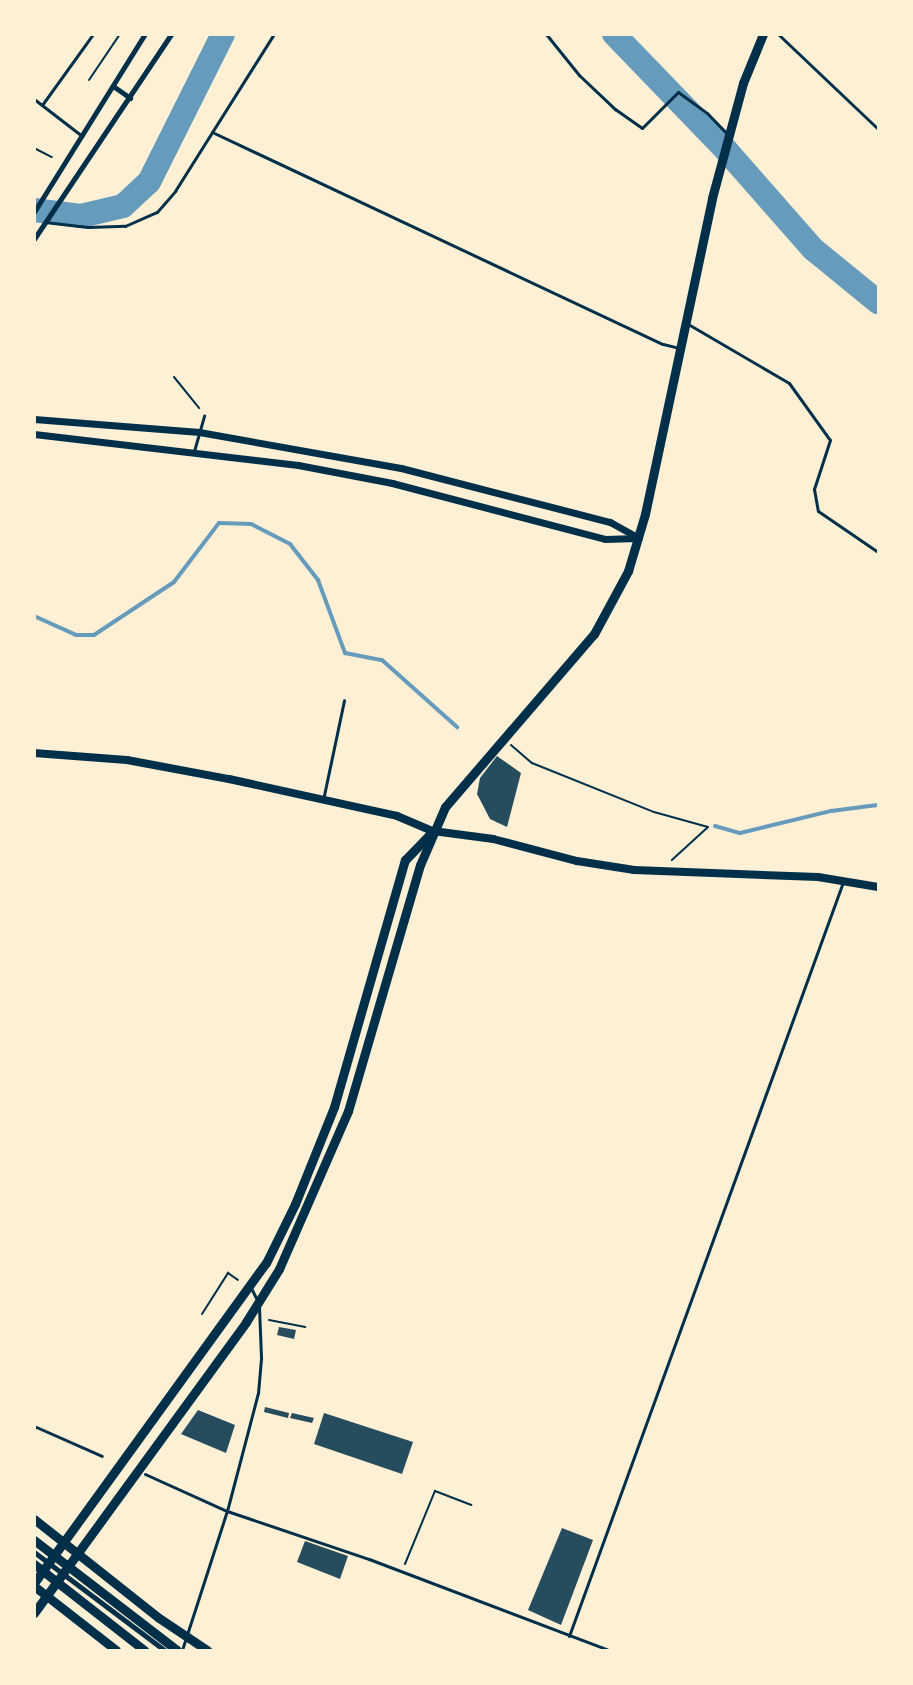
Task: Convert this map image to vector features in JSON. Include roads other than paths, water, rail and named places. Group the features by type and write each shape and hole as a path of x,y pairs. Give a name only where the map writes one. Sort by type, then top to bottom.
{"main road":[{"path":"34,1613 246,1322 308,1209 348,1111 433,831 445,807 502,738 594,634 628,571 639,538 712,198 743,83 763,34"},
{"path":"34,753 127,760 397,816 433,831 493,839 577,861 662,872 844,880 879,887"},
{"path":"116,1650 46,1597 34,1584 251,1288 296,1204 334,1107 405,860 433,831"},
{"path":"34,1519 159,1618 207,1650"},
{"path":"34,1540 177,1650"},
{"path":"34,1564 144,1650"}],"street":[{"path":"34,212 145,34"},
{"path":"35,237 171,34"},
{"path":"113,86 130,98"},
{"path":"34,419 199,432 401,468 610,522 639,538"},
{"path":"34,435 298,465 392,483 605,539 639,538"},
{"path":"34,1552 164,1650"}],"lane":[{"path":"42,105 93,34"},
{"path":"45,222 126,226 157,212 212,132 273,34"},
{"path":"546,34 579,75 615,109 642,128 678,92 707,113 730,138"},
{"path":"778,34 879,129"},
{"path":"34,99 82,135"},
{"path":"212,132 663,344 681,348"},
{"path":"684,322 789,384 830,440 814,489 818,511 879,552"},
{"path":"193,453 204,415"},
{"path":"322,802 344,700"},
{"path":"569,1636 844,880"},
{"path":"182,1650 227,1511 258,1393 260,1318 258,1303 251,1288"},
{"path":"34,1426 102,1456"},
{"path":"145,1474 227,1511 401,1572 608,1650"}],"waterway":[{"path":"34,210 81,216 123,206 149,182 223,34"},
{"path":"614,34 726,150 813,249 878,302"},
{"path":"34,616 76,635 94,635 174,582 219,523 251,524 290,544 318,580 345,653 382,660 457,727"},
{"path":"715,826 740,833 831,811 878,805"}]}
